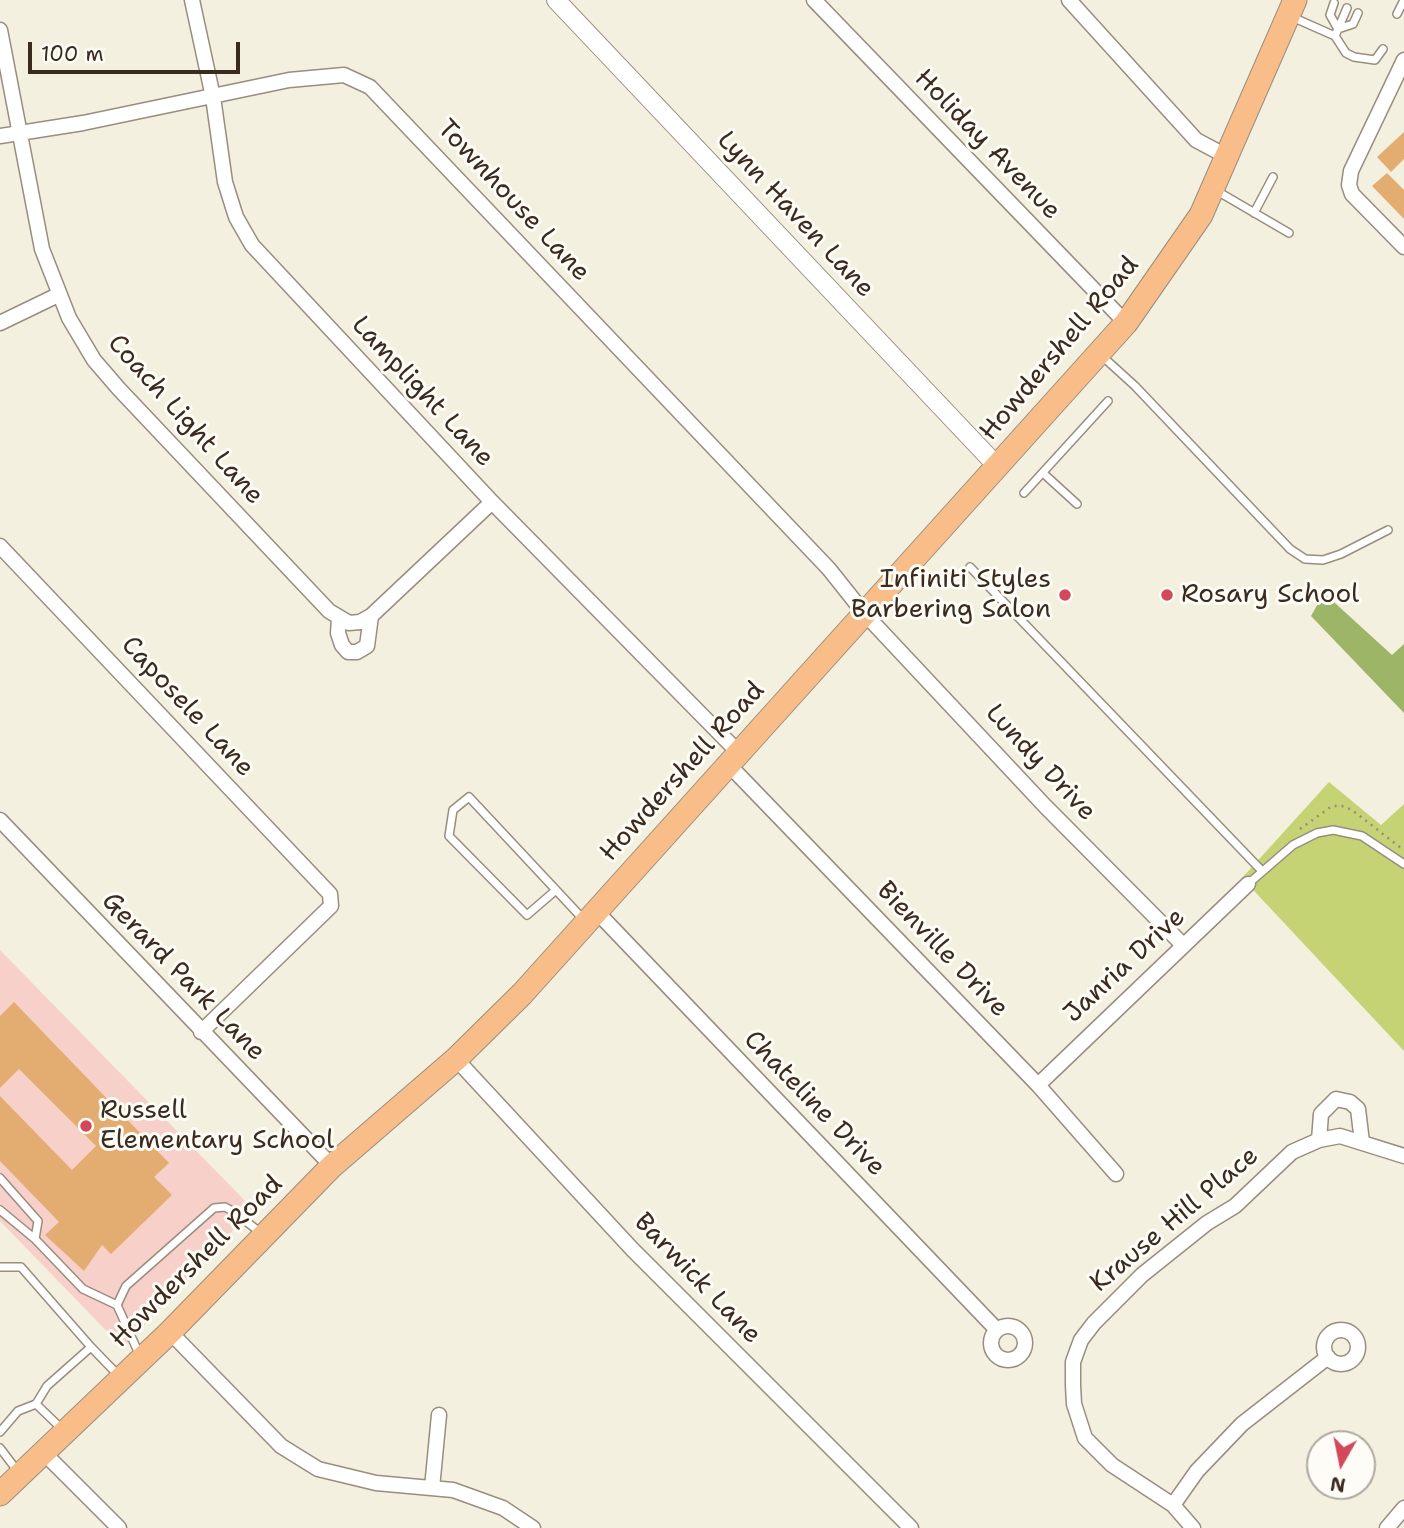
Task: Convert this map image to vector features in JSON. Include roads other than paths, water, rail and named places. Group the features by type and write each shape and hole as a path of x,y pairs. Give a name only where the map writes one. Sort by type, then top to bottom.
{"main road":[{"name":"Howdershell Road","path":"0,1494 170,1332 332,1166 456,1059 522,994 1126,323 1201,215 1292,7"}],"street":[{"name":"Lamplight Lane","path":"192,0 213,96 225,181 236,217 252,245 733,758"},
{"name":"Lynn Haven Lane","path":"556,0 997,466"},
{"name":"Holiday Avenue","path":"814,0 1126,323"},
{"path":"1076,3 1107,44 1196,140 1226,156"},
{"name":"Coach Light Lane","path":"0,30 40,239 58,295 94,360 229,506 339,619"},
{"path":"1402,69 1351,171 1349,185 1352,194 1404,247"},
{"name":"Townhouse Lane","path":"0,136 289,79 344,75 370,87 802,541 864,613"},
{"path":"0,323 58,295"},
{"path":"371,616 367,646 357,652 348,652 338,633 339,619 360,622 371,616 492,502"},
{"name":"Caposele Lane","path":"0,546 330,894 331,906 201,1032"},
{"name":"Lundy Drive","path":"864,613 1045,806 1183,945"},
{"name":"Bienville Drive","path":"733,758 1038,1085 1116,1174"},
{"name":"Gerard Park Lane","path":"0,820 332,1166"},
{"name":"Janria Drive","path":"1038,1085 1248,884"},
{"name":"Chateline Drive","path":"592,917 997,1330"},
{"name":"Barwick Lane","path":"456,1059 632,1249 911,1528"},
{"path":"1319,1140 1321,1114 1336,1099 1350,1102 1358,1109 1362,1142 1404,1156"},
{"name":"Krause Hill Place","path":"1193,1528 1174,1505 1112,1465 1085,1438 1074,1404 1073,1362 1077,1351 1094,1322 1142,1275 1207,1223 1235,1206 1292,1152 1319,1140 1340,1136 1362,1142"},
{"path":"170,1332 255,1422 300,1459 318,1469 356,1480 432,1488 488,1501 533,1528"},
{"path":"1174,1505 1197,1471 1242,1424 1328,1357"},
{"path":"432,1488 439,1415"},
{"path":"43,1452 119,1528"},
{"path":"1387,1528 1404,1508"}],"lane":[{"path":"1397,15 1404,0"},
{"path":"1334,3 1330,15 1346,52 1367,61 1379,58 1383,49"},
{"path":"1292,7 1336,33"},
{"path":"1336,33 1347,8"},
{"path":"1336,33 1353,24 1358,13"},
{"path":"1254,213 1273,177"},
{"path":"1213,189 1289,233"},
{"path":"1099,354 1135,386 1290,549 1305,559 1323,560 1341,554 1388,530"},
{"path":"1024,493 1108,401"},
{"path":"1043,473 1077,503"},
{"path":"970,567 1262,871"},
{"path":"556,890 527,915 449,836 453,810 468,797 556,890 592,917"},
{"path":"1248,884 1293,845 1317,833 1334,830 1362,836 1404,864"},
{"path":"0,1178 38,1221 35,1239"},
{"path":"117,1305 126,1286 214,1208 225,1207 265,1235"},
{"path":"0,1210 35,1239 83,1289 117,1305 141,1358"},
{"path":"0,1267 21,1267 121,1377"},
{"path":"0,1432 19,1411 36,1404 47,1386 92,1346"},
{"path":"36,1404 64,1431"},
{"path":"0,1448 20,1475"}],"place":[{"name":"Infiniti Styles Barbering Salon","path":"1065,595"},
{"name":"Rosary School","path":"1167,595"},
{"name":"Russell Elementary School","path":"86,1126"}]}
